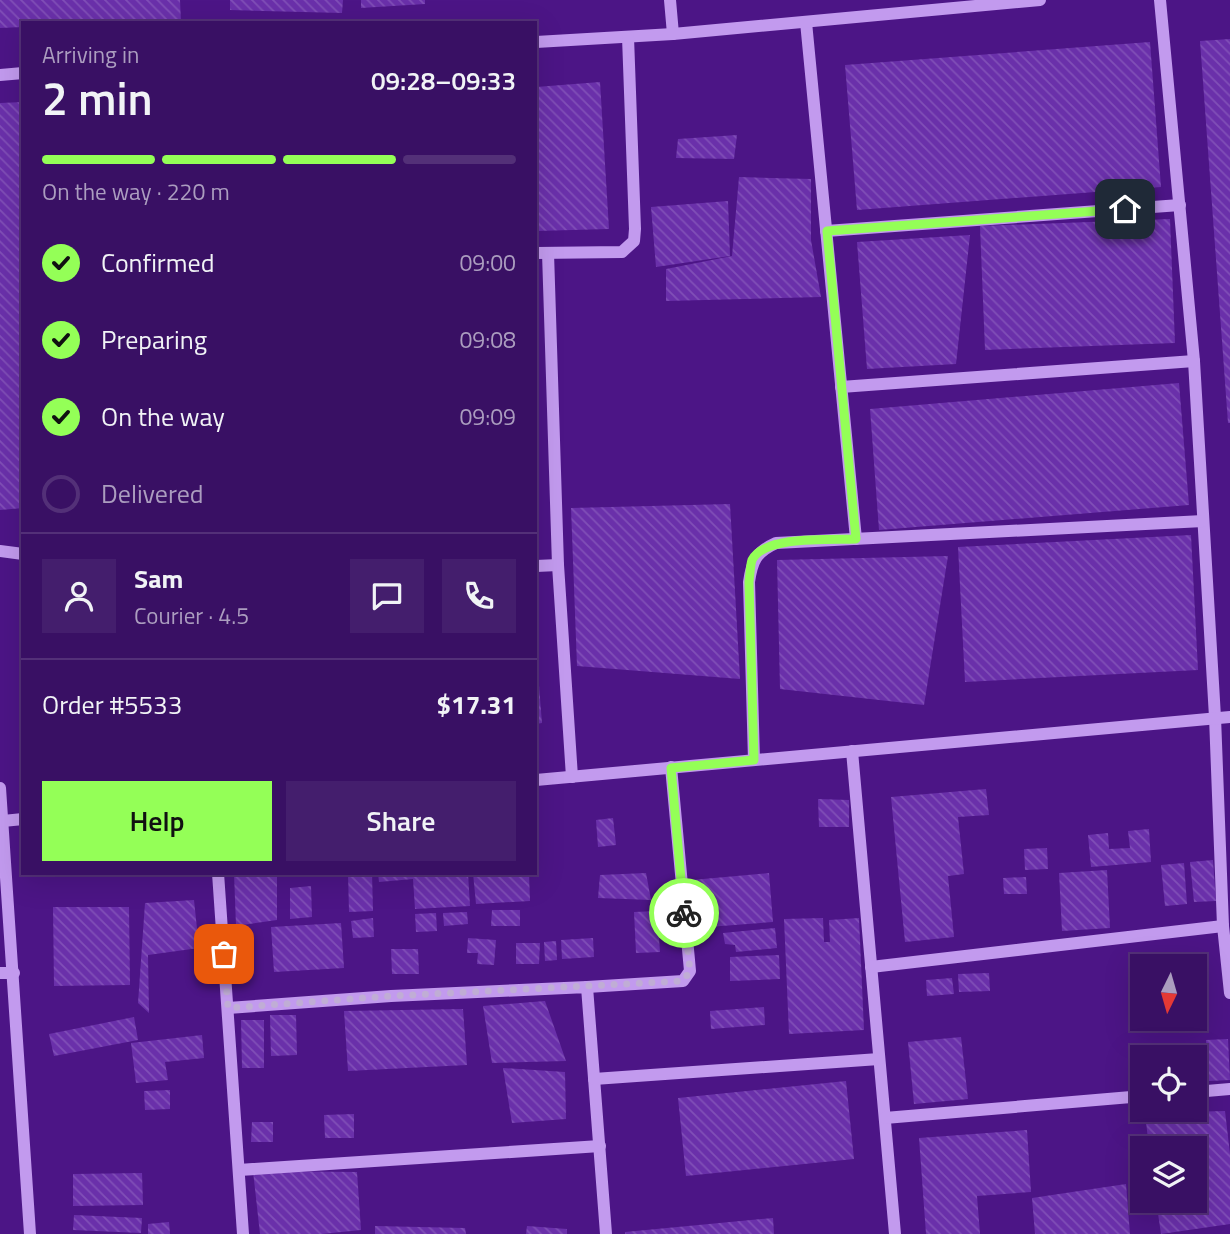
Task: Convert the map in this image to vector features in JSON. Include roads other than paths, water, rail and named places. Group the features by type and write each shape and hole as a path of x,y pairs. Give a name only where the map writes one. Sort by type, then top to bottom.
{"street":[{"path":"670,0 673,34"},
{"path":"537,42 673,34 1040,0"},
{"path":"1160,0 1194,361 1215,717 1223,926 1230,993"},
{"path":"806,22 856,539"},
{"path":"572,777 542,253 622,252 634,241 628,37"},
{"path":"0,75 21,73"},
{"path":"827,231 1180,205"},
{"path":"841,387 1194,361"},
{"path":"754,760 749,582 752,559 763,549 776,543 1203,521"},
{"path":"0,551 21,554"},
{"path":"537,566 558,565"},
{"path":"537,780 1230,717"},
{"path":"852,751 895,1234"},
{"path":"228,1008 391,996 683,981 688,976 689,960 671,768"},
{"path":"0,788 30,1234"},
{"path":"3,821 21,819"},
{"path":"218,875 243,1234"},
{"path":"871,967 1223,926"},
{"path":"0,974 14,973"},
{"path":"587,987 606,1234"},
{"path":"594,1079 879,1059"},
{"path":"1207,1091 1230,1089"},
{"path":"885,1118 1130,1097"},
{"path":"239,1170 600,1146"}]}
